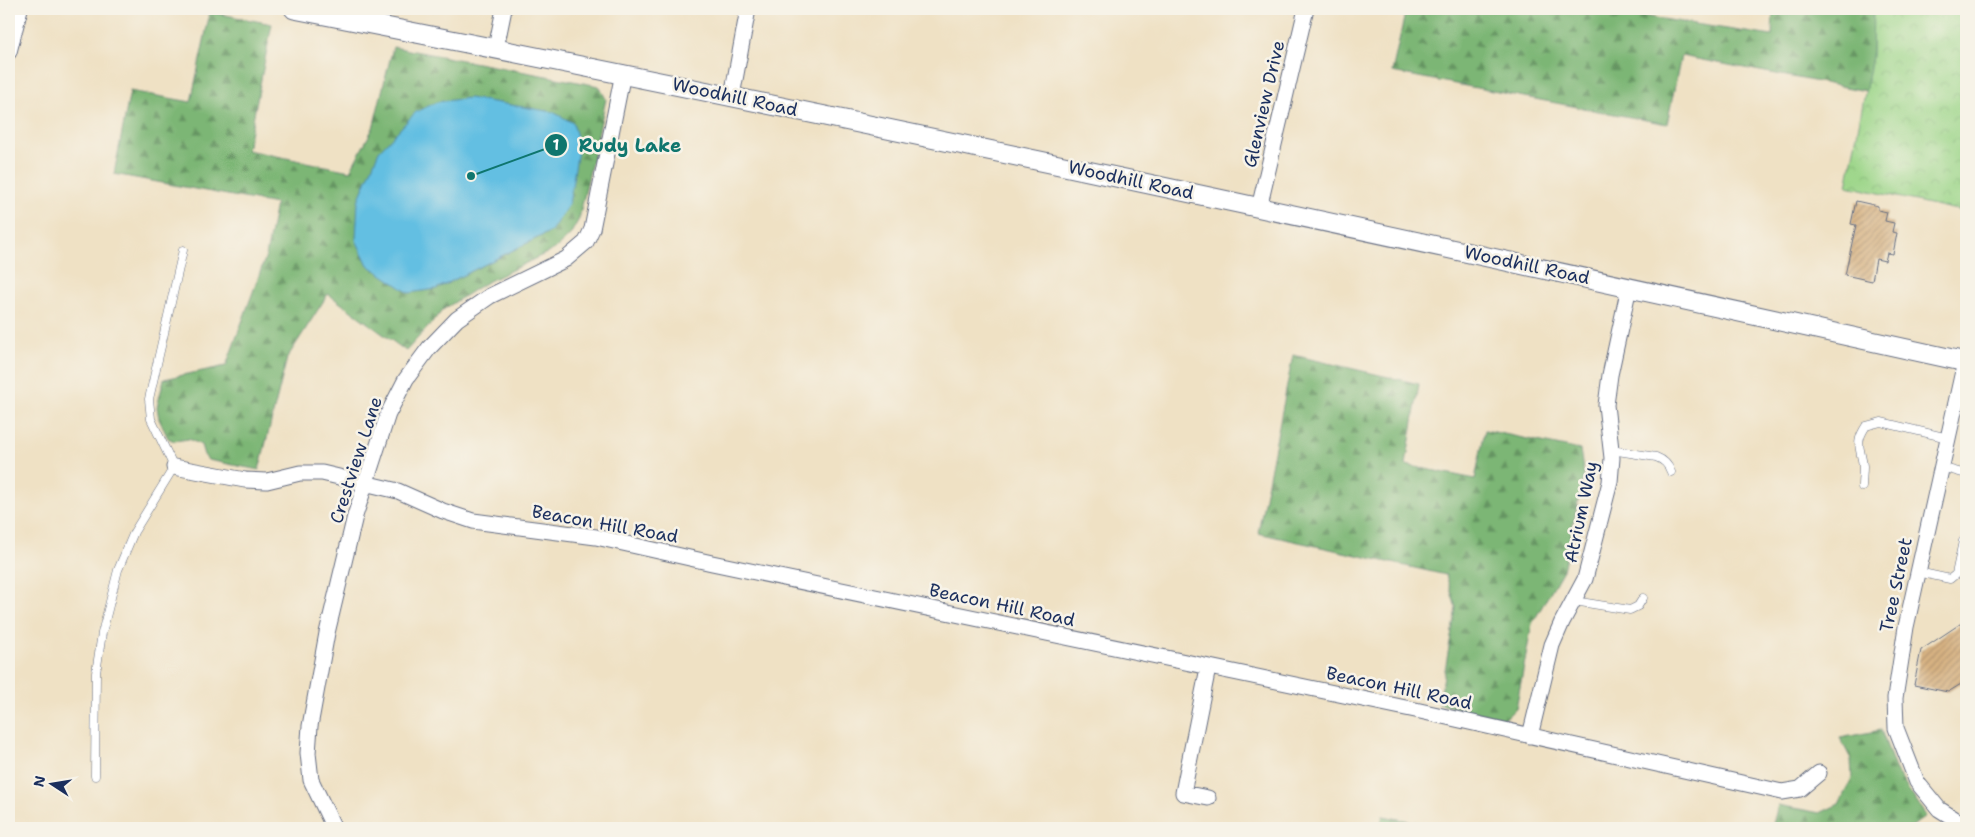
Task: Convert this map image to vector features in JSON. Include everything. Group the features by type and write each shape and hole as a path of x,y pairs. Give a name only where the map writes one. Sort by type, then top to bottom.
{"street":[{"path":"9,52 20,9"},
{"name":"Woodhill Road","path":"294,9 732,96 1629,287 1966,362"},
{"path":"496,48 504,9"},
{"path":"732,96 748,9"},
{"name":"Glenview Drive","path":"1259,208 1306,9"},
{"name":"Crestview Lane","path":"334,828 311,780 308,753 310,726 327,633 364,483 388,414 406,379 429,348 457,319 490,296 566,259 586,242 592,229 622,74"},
{"name":"Atrium Way","path":"1530,736 1552,645 1586,579 1610,482 1611,450 1606,405 1610,375 1629,287"},
{"name":"Tree Street","path":"1966,362 1918,572 1900,662 1895,698 1896,728 1918,782 1939,808 1966,826"},
{"name":"Beacon Hill Road","path":"174,467 245,480 267,482 300,473 322,473 398,492 473,521 596,537 1530,736 1782,792 1800,789 1819,773"},
{"path":"1208,668 1183,792 1208,798"}],"lane":[{"path":"95,776 96,673 102,633 118,570 134,532 174,467 151,419 149,399 183,250"},
{"path":"1862,487 1863,465 1858,449 1860,434 1866,426 1881,422 1948,438"},
{"path":"1611,450 1662,459 1668,465 1671,472"},
{"path":"1941,467 1966,474"},
{"path":"1918,572 1950,579 1956,574 1963,541"},
{"path":"1574,601 1630,610 1638,606 1644,598"}],"green space":[{"path":"1406,9 1599,9 1772,36 1773,9 1873,9 1872,57 1866,91 1681,56 1667,124 1392,72"},
{"path":"1873,9 1966,9 1966,212 1847,186 1872,57"},
{"path":"210,12 272,24 247,150 350,171 373,128 393,47 599,86 606,99 579,219 570,235 555,249 485,283 444,309 406,351 328,294 287,358 259,470 208,460 204,455 201,445 189,439 174,441 168,438 159,419 157,407 164,379 226,366 266,256 276,204 114,174 130,91 191,102","holes":["551,231 436,289 356,240"]},
{"path":"1293,355 1419,384 1406,465 1475,479 1485,430 1580,450 1584,474 1563,570 1532,624 1516,708 1505,719 1439,704 1456,608 1446,575 1258,533"},
{"path":"1881,730 1896,771 1926,816 1910,828 1772,828 1778,805 1820,813 1839,804 1852,778 1851,759 1840,738"},
{"path":"1383,816 1447,828 1380,828"}],"water":[{"path":"469,98 553,112 573,123 579,144 569,204 551,231 436,289 409,293 368,265 356,240 358,201 379,151 416,112 437,102"}],"building":[{"path":"1856,201 1878,206 1878,210 1887,212 1885,221 1894,223 1892,232 1897,233 1893,254 1887,253 1885,261 1876,259 1872,281 1845,275 1856,225 1851,224"},
{"path":"1966,620 1966,681 1948,692 1914,685 1921,650"}],"place":[{"name":"Rudy Lake","path":"471,176"}]}
